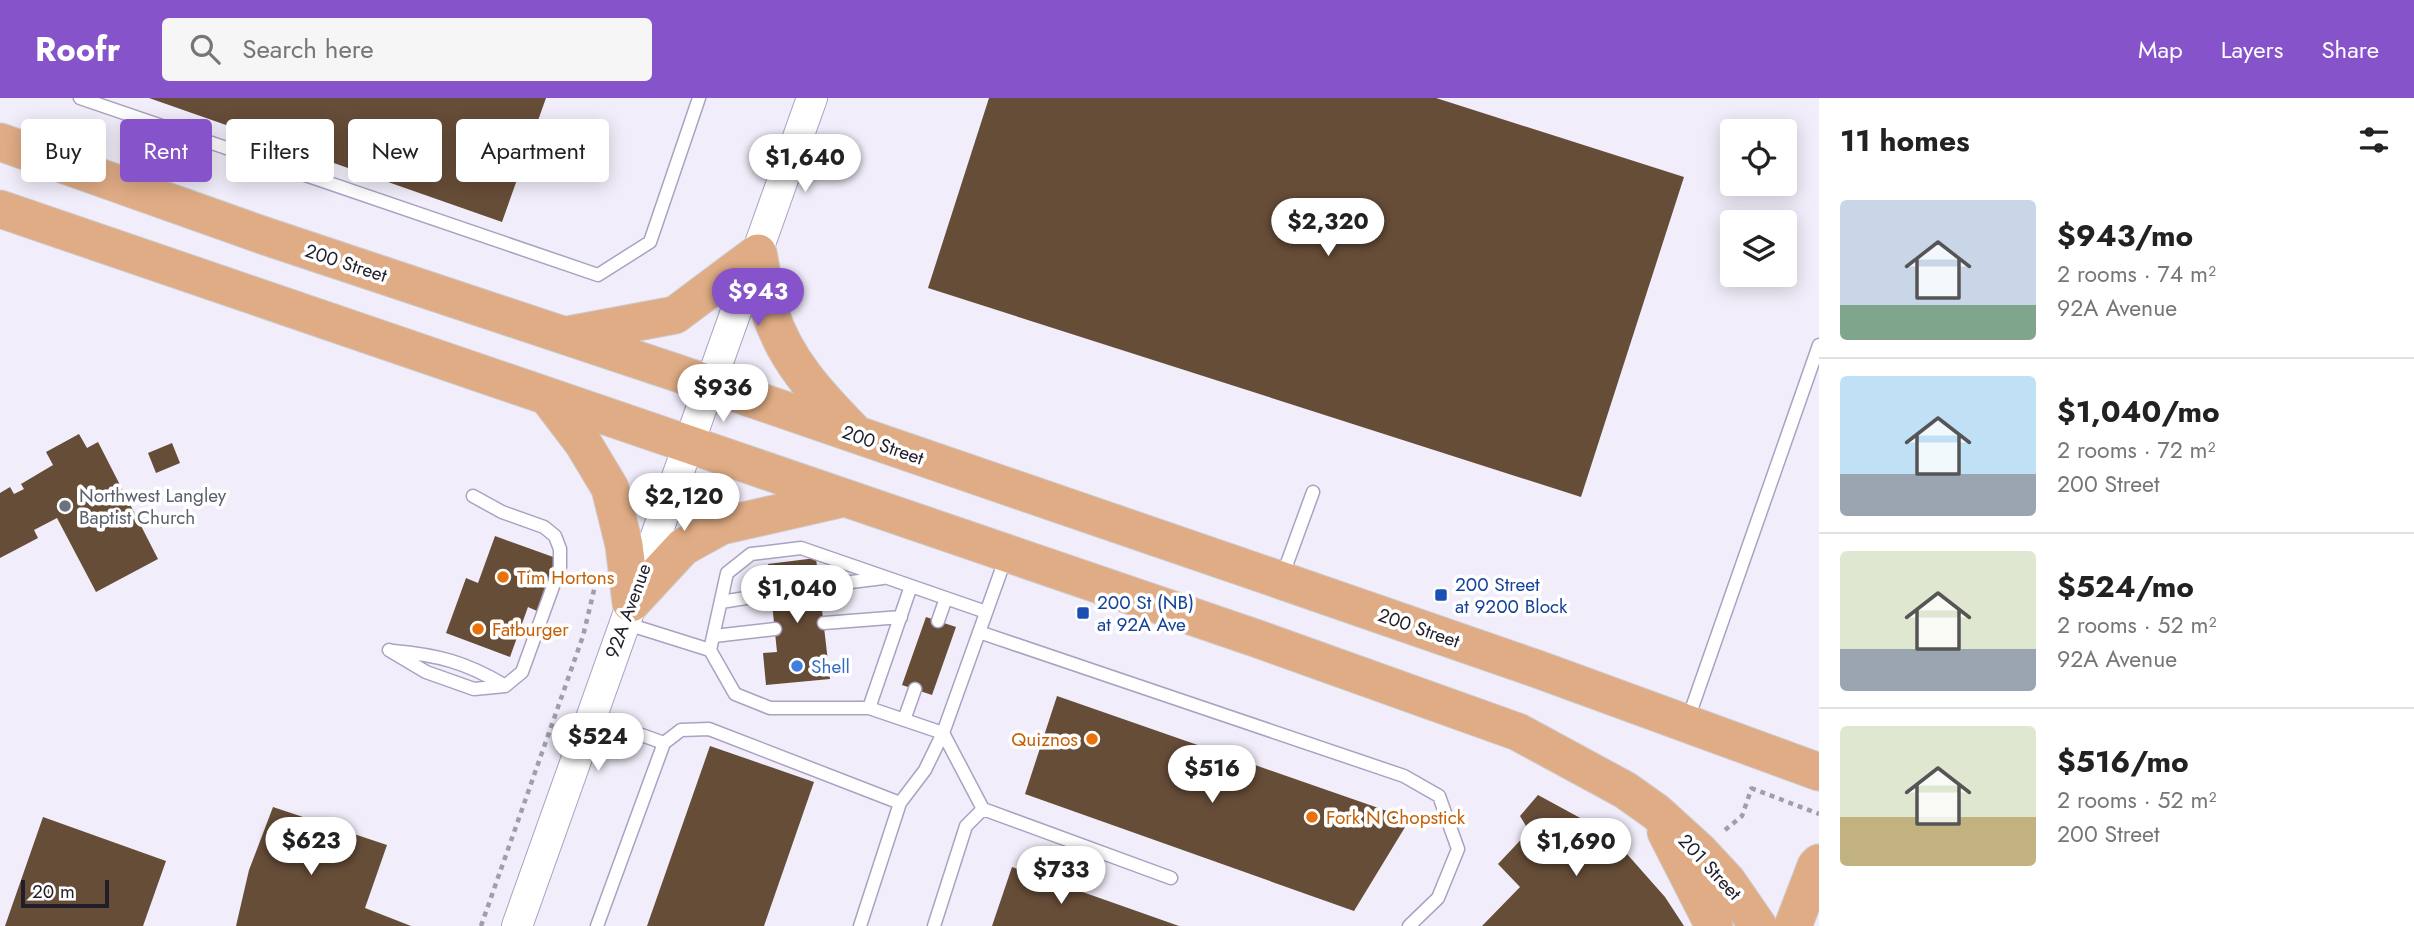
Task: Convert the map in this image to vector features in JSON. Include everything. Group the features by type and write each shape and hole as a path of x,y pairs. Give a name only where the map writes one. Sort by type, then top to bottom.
{"main road":[{"name":"200 Street","path":"0,142 265,236 564,335 1280,580 1687,723 1760,764 1819,772"},
{"path":"0,209 1518,732 1625,790 1656,812 1714,926"},
{"path":"564,335 675,315 758,253 770,312 786,351 813,390 858,436"},
{"path":"548,397 583,443 610,488 624,545 627,613"},
{"path":"627,613 683,547 721,526 844,498"},
{"name":"201 Street","path":"1656,812 1727,881 1758,926"},
{"path":"1793,926 1802,897 1819,863"}],"street":[{"name":"92A Avenue","path":"517,926 812,98"}],"lane":[{"path":"80,98 598,275 650,242 699,98"},
{"path":"1687,723 1819,345"},
{"path":"1280,580 1313,492"},
{"path":"472,496 502,512 544,527 555,536 561,549 560,567 522,672 505,686 474,689 426,672 389,650 433,655 480,671 505,686"},
{"path":"710,650 727,573 751,554 801,548 986,612"},
{"path":"860,926 900,803 925,770 943,733 1007,554"},
{"path":"820,586 887,578"},
{"path":"869,708 911,586"},
{"path":"721,602 771,594"},
{"path":"938,621 946,598"},
{"path":"627,613 710,650 735,694 770,708 869,708 943,733 983,810 1171,877"},
{"path":"824,623 901,617"},
{"path":"714,636 775,629"},
{"path":"979,632 1404,776 1439,796 1458,849 1438,898 1409,926"},
{"path":"904,720 915,689"},
{"path":"591,717 664,743"},
{"path":"597,926 664,743 681,730 709,729 900,803"},
{"path":"934,926 966,826 983,810"}],"path":[{"path":"481,926 583,636"},
{"path":"1726,830 1742,816 1760,764"},
{"path":"1751,788 1819,814"}],"building":[{"path":"149,98 546,98 539,119 456,119 456,182 516,182 502,222 388,182 442,182 442,119 348,119 348,168 334,163 334,119 226,119 226,125"},
{"path":"989,98 1436,98 1684,177 1581,497 928,288"},
{"name":"Northwest Langley Baptist Church","path":"79,434 87,448 98,442 158,559 96,592 57,518 34,530 38,538 0,558 0,493 10,487 14,494 24,489 21,484 53,465 46,452"},
{"path":"172,443 180,463 156,473 148,453"},
{"path":"495,536 556,558 537,611 528,607 510,657 446,633 466,578 478,583"},
{"name":"Shell","path":"816,558 830,679 766,685 763,653 777,652 768,564"},
{"path":"926,617 956,627 932,695 902,685"},
{"path":"1057,696 1410,819 1354,911 1025,794"},
{"path":"710,746 814,782 764,926 647,926"},
{"path":"1538,795 1595,826 1627,854 1665,897 1684,926 1482,926 1520,887 1498,864 1529,831 1520,816"},
{"path":"273,807 387,845 365,908 411,926 236,926 249,870"},
{"path":"43,817 166,861 143,926 5,926"},
{"path":"1012,867 1179,926 992,926"}],"place":[{"name":"Northwest Langley Baptist Church","path":"65,506"},
{"name":"Tim Hortons","path":"503,577"},
{"name":"200 Street at 9200 Block","path":"1441,595"},
{"name":"200 St (NB) at 92A Ave","path":"1083,613"},
{"name":"Fatburger","path":"478,629"},
{"name":"Shell","path":"797,666"},
{"name":"Quiznos","path":"1092,739"},
{"name":"Fork N Chopstick","path":"1312,817"}]}
